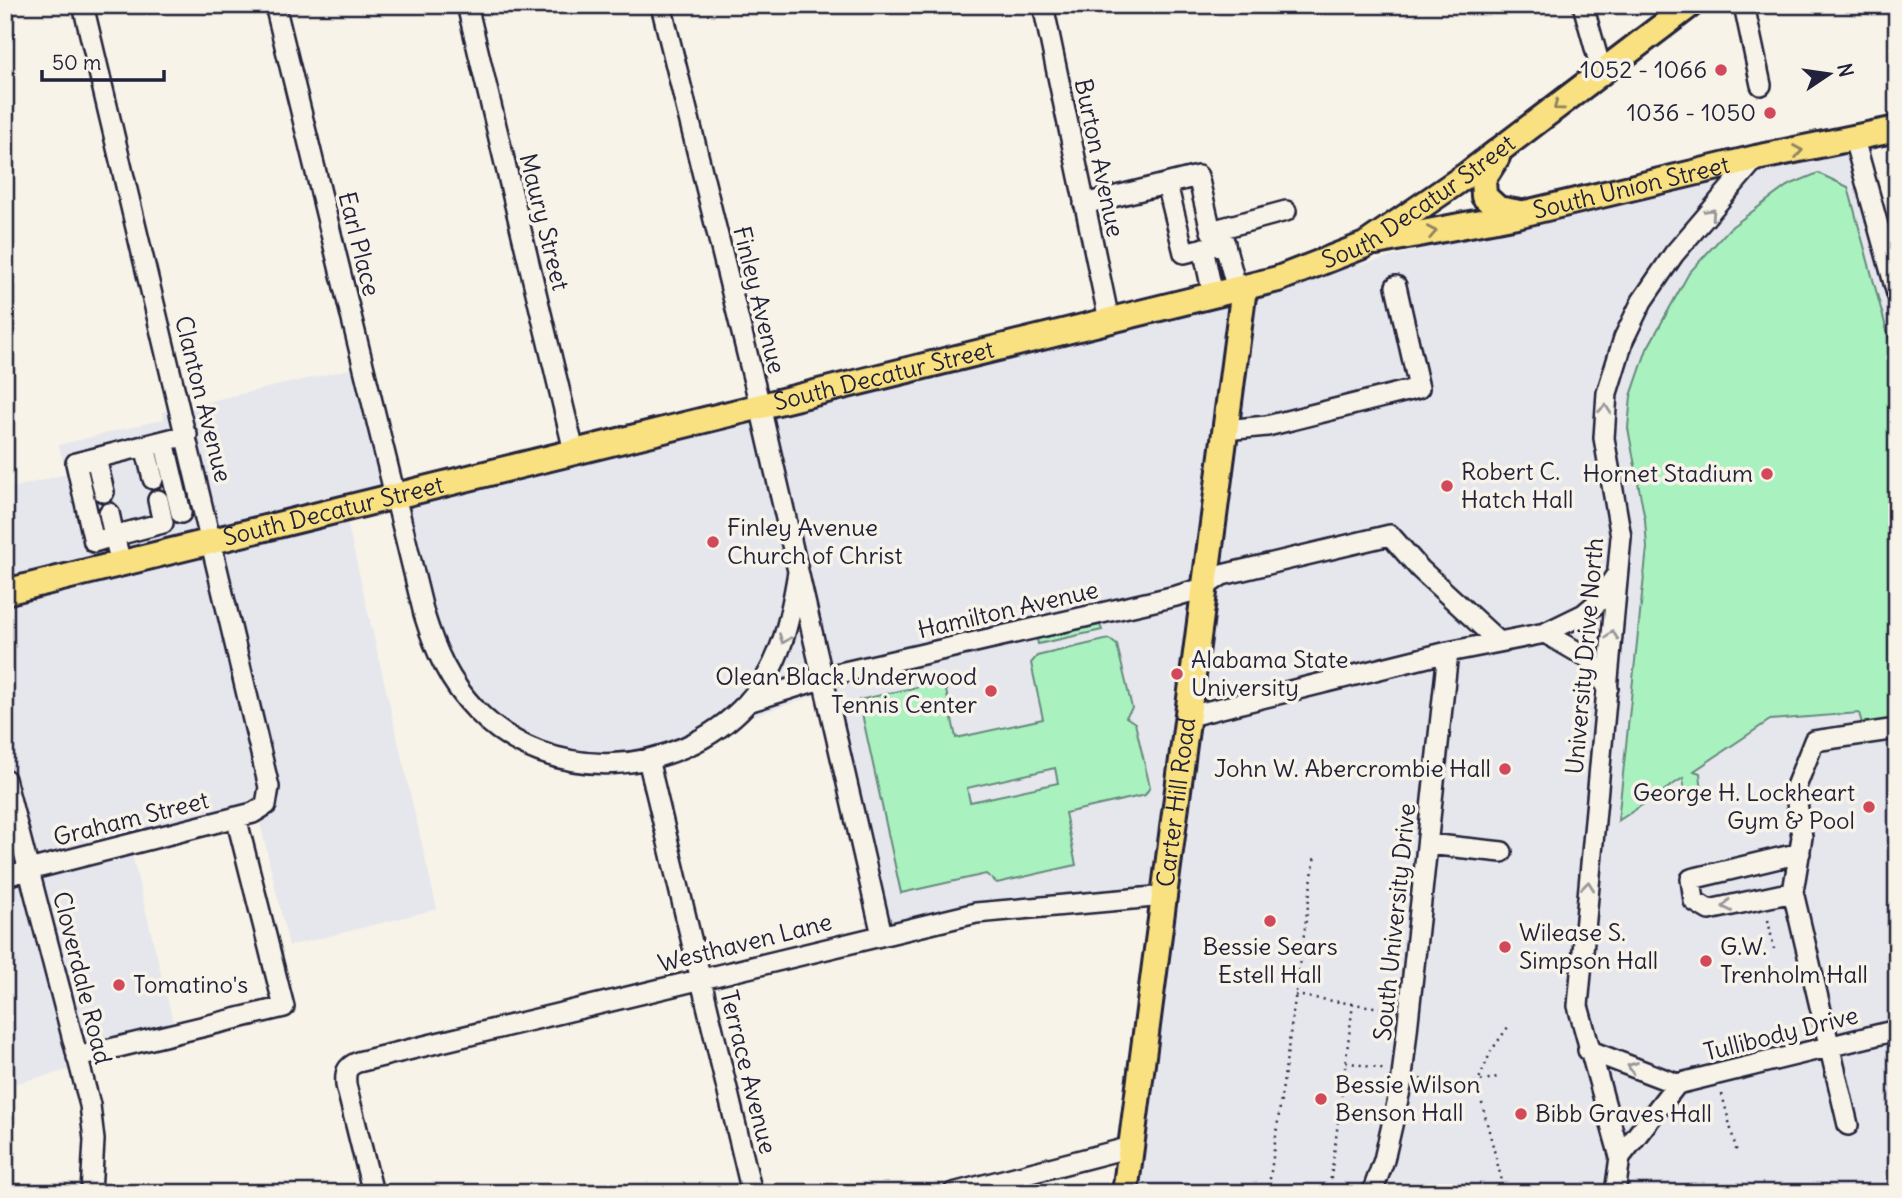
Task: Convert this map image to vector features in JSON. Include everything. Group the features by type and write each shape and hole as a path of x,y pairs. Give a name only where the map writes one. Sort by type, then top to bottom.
{"main road":[{"name":"South Decatur Street","path":"5,592 395,494 1231,291 1322,264 1365,244 1503,148 1690,5"},
{"name":"South Union Street","path":"1365,244 1524,214 1756,158 1897,129"},
{"path":"1503,148 1483,179 1484,196 1498,209 1524,214"},
{"name":"Carter Hill Road","path":"1125,1193 1225,430 1231,291"}],"street":[{"name":"Clanton Avenue","path":"83,5 265,765 269,787 266,805"},
{"name":"Earl Place","path":"275,5 433,646 449,677 476,710 513,738 560,759 600,765 674,753 699,741 729,721 748,702"},
{"name":"Finley Avenue","path":"661,5 760,406 882,935"},
{"name":"Burton Avenue","path":"1043,5 1109,320"},
{"path":"1583,5 1602,73"},
{"path":"1744,5 1761,85"},
{"name":"Maury Street","path":"471,6 574,451"},
{"path":"1854,139 1897,294"},
{"name":"University Drive North","path":"1619,1157 1578,1006 1618,573 1620,527 1604,438 1611,376 1634,317 1668,263 1756,158"},
{"path":"1084,204 1198,176 1211,231 1223,235"},
{"path":"1167,184 1184,253 1203,248 1223,235 1286,211"},
{"path":"1223,235 1231,291"},
{"path":"1203,248 1231,291"},
{"path":"1225,430 1267,426 1419,388 1396,286"},
{"path":"187,435 76,463 94,542 163,523 203,500"},
{"path":"153,479 155,443"},
{"path":"155,443 181,513"},
{"path":"96,458 104,492"},
{"path":"158,500 170,551"},
{"path":"109,513 121,563"},
{"name":"Hamilton Avenue","path":"748,702 823,679 1203,588 1222,575 1390,536 1420,569 1498,641"},
{"path":"748,702 778,656 789,626 798,572"},
{"path":"1189,716 1448,652 1545,633 1584,614 1597,603 1618,573"},
{"path":"1545,633 1588,658 1608,688"},
{"name":"South University Drive","path":"1372,1193 1391,1134 1403,1075 1448,652"},
{"path":"1848,1125 1793,892 1802,837 1795,789 1814,741 1897,729"},
{"name":"Terrace Avenue","path":"648,759 752,1193"},
{"name":"Cloverdale Road","path":"5,779 11,824 29,870 93,1121 91,1193"},
{"name":"Graham Street","path":"5,876 236,817 266,805"},
{"path":"77,1057 285,1006 236,817"},
{"path":"1428,844 1502,852"},
{"path":"1793,892 1709,910 1694,901 1691,879 1800,853"},
{"name":"Westhaven Lane","path":"373,1193 345,1072 358,1062 976,913 1165,896"},
{"name":"Tullibody Drive","path":"1588,1050 1677,1084 1897,1030"},
{"name":"Tullibody Drive","path":"1619,1157 1677,1084"},
{"path":"953,1193 1131,1147"},
{"path":"1615,1193 1619,1157"}],"path":[{"path":"1268,1193 1315,855"},
{"path":"1768,920 1774,949"},
{"path":"1295,995 1389,1009"},
{"path":"1329,1193 1353,1004"},
{"path":"1505,1193 1477,1084 1492,1051 1508,1027"},
{"path":"1346,1062 1448,1088 1477,1084 1497,1077"},
{"path":"1722,1094 1737,1153"}],"shaded area":[{"name":"Alabama State University","path":"1851,148 1897,318 1897,1193 1133,1193 1171,890 886,928 833,690 617,760 570,756 527,739 487,711 445,657 403,498 345,513 437,909 289,946 260,822 132,855 178,1042 5,1086 5,490 66,474 59,445 164,419 163,412 372,364 403,497 1806,156"}],"green space":[{"name":"Hornet Stadium","path":"1818,173 1848,187 1897,368 1897,722 1863,727 1859,713 1770,720 1694,771 1700,773 1702,793 1685,794 1683,778 1618,821 1647,548 1645,520 1628,428 1631,396 1647,349 1689,273 1730,228 1787,186"},
{"path":"1100,625 1102,630 1038,644 1037,639"},
{"path":"1109,639 1117,645 1132,708 1126,717 1135,723 1150,787 1145,795 1065,813 1076,865 997,883 986,874 901,893 859,700 944,681 956,738 1043,719 1031,663 1037,656","holes":["1055,768 1058,783 970,802 967,788"]}],"place":[{"name":"1052 - 1066","path":"1721,70"},
{"name":"1036 - 1050","path":"1770,113"},
{"name":"Hornet Stadium","path":"1767,474"},
{"name":"Robert C. Hatch Hall","path":"1447,486"},
{"name":"Finley Avenue Church of Christ","path":"713,542"},
{"name":"Alabama State University","path":"1177,674"},
{"name":"Olean Black Underwood Tennis Center","path":"991,691"},
{"name":"John W. Abercrombie Hall","path":"1505,769"},
{"name":"George H. Lockheart Gym & Pool","path":"1869,807"},
{"name":"Bessie Sears Estell Hall","path":"1270,921"},
{"name":"Wilease S. Simpson Hall","path":"1505,947"},
{"name":"G.W. Trenholm Hall","path":"1706,961"},
{"name":"Tomatino's","path":"119,985"},
{"name":"Bessie Wilson Benson Hall","path":"1321,1099"},
{"name":"Bibb Graves Hall","path":"1521,1114"}]}
